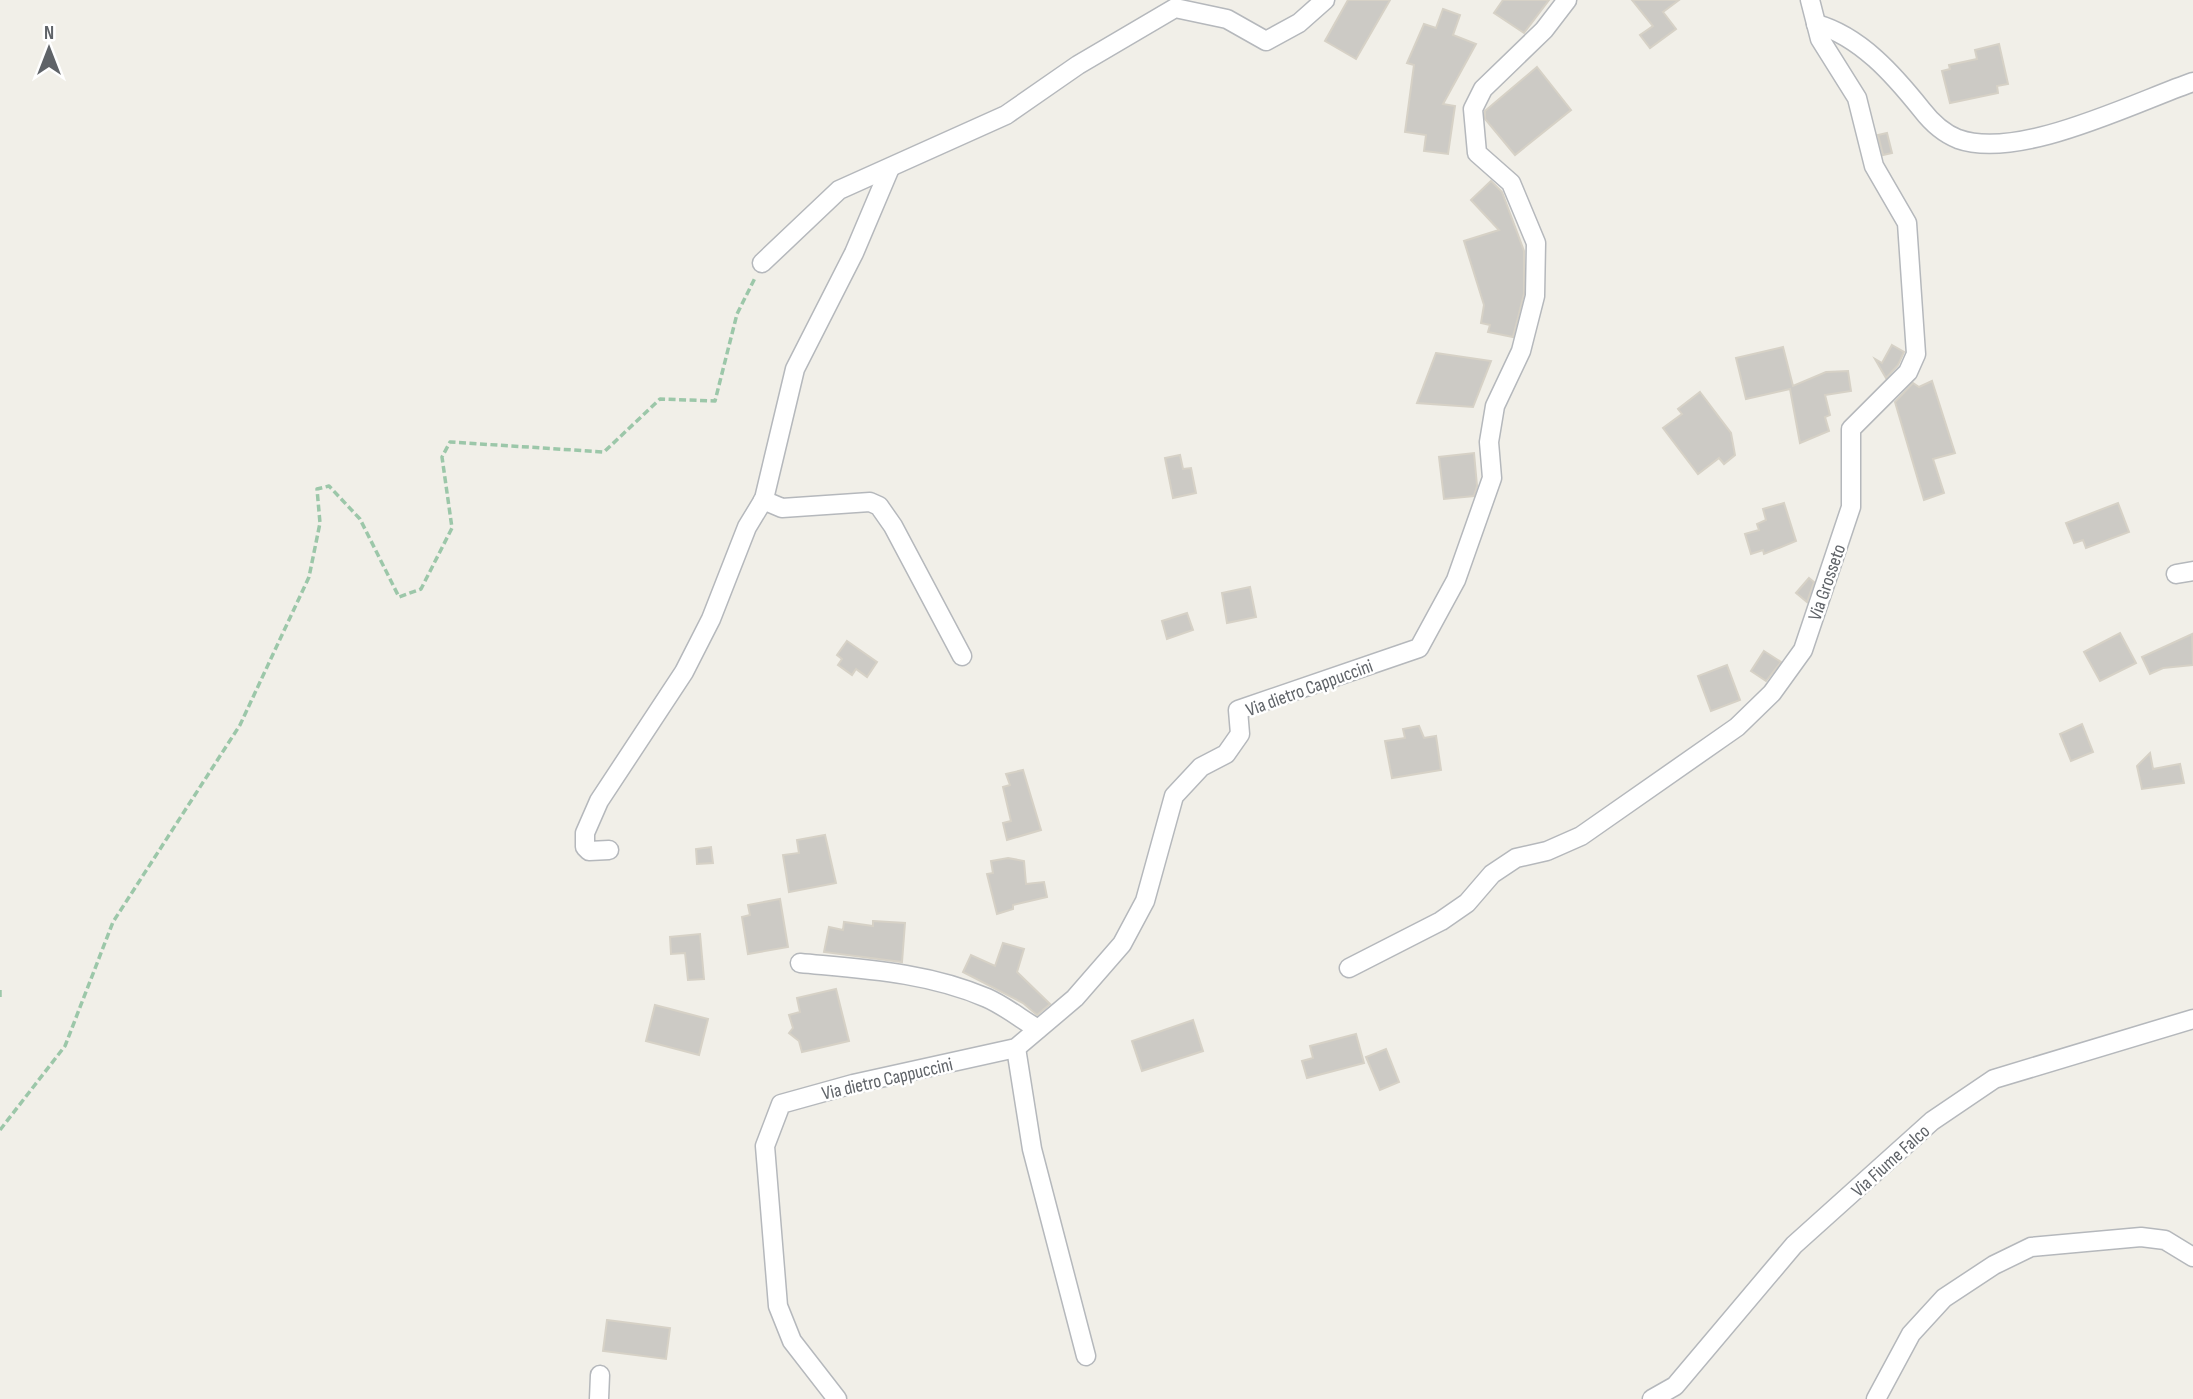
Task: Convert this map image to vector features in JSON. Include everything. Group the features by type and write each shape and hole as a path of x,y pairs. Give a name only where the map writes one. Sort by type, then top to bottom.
{"street":[{"path":"762,263 839,190 1006,115 1078,65 1175,8 1227,19 1266,41 1299,23 1325,0"},
{"name":"Via dietro Cappuccini","path":"836,1399 792,1341 778,1306 765,1146 781,1104 853,1084 1016,1048 1075,998 1122,944 1145,901 1174,796 1200,767 1226,754 1240,734 1238,710 1419,648 1457,580 1492,478 1489,442 1495,406 1521,351 1535,296 1536,243 1511,183 1477,153 1473,110 1483,89 1494,75 1544,30 1567,0"},
{"name":"Via Grosseto","path":"1349,968 1441,920 1467,903 1492,874 1516,858 1548,850 1581,836 1704,751 1737,727 1772,694 1803,650 1851,507 1851,429 1908,372 1916,354 1907,223 1874,166 1857,98 1820,39 1810,0"},
{"path":"1816,24 1836,29 1864,49 1942,131 1975,143 2022,139 2065,131 2193,82"},
{"path":"609,849 589,850 585,847 587,825 646,725 684,672 711,619 747,527 763,500 795,369 855,253 890,168"},
{"path":"763,500 782,508 870,502 879,506 962,656"},
{"path":"800,963 899,972 951,984 989,999 1038,1029"},
{"name":"Via Fiume Falco","path":"1652,1399 1675,1386 1794,1245 1932,1121 1994,1079 2193,1019"},
{"path":"1016,1048 1032,1149 1086,1356"},
{"path":"1876,1399 1911,1334 1944,1298 1994,1265 2031,1247 2141,1237 2165,1240 2193,1257"},
{"path":"599,1399 600,1375"}],"path":[{"path":"0,1130 65,1046 113,922 240,725 309,577 320,523 317,489 329,486 360,519 399,597 421,589 453,528 442,457 450,442 604,452 660,400 715,401 737,314 762,263"},
{"path":"0,990 0,999"}],"building":[{"path":"1348,0 1390,0 1356,59 1325,41"},
{"path":"1503,0 1549,0 1524,33 1494,13"},
{"path":"1632,0 1679,0 1663,12 1676,29 1650,48 1640,35 1653,26"},
{"path":"1443,9 1460,15 1453,35 1476,44 1443,104 1455,106 1448,154 1424,151 1426,135 1405,132 1414,65 1407,63 1424,24 1436,28"},
{"path":"1999,44 2008,84 1997,86 1998,93 1950,103 1942,71 1950,69 1949,65 1977,59 1975,50"},
{"path":"1537,67 1571,110 1515,155 1485,119 1485,111"},
{"path":"1887,133 1892,153 1883,155 1878,135"},
{"path":"1491,181 1502,192 1524,251 1524,294 1513,337 1488,332 1490,325 1481,323 1484,305 1464,241 1499,230 1471,200"},
{"path":"1892,345 1904,352 1898,365 1886,378 1875,359 1882,363"},
{"path":"1783,347 1793,386 1826,372 1848,371 1851,391 1825,395 1830,415 1825,417 1829,431 1800,443 1790,389 1746,399 1736,358"},
{"path":"1436,353 1491,361 1473,407 1417,403"},
{"path":"1932,381 1955,453 1933,459 1944,493 1924,500 1895,402 1913,383 1919,387"},
{"path":"1700,392 1731,433 1735,455 1724,464 1719,458 1698,474 1663,428 1682,414 1678,409"},
{"path":"1474,453 1477,486 1474,496 1444,499 1439,457"},
{"path":"1180,455 1183,469 1191,468 1196,493 1173,498 1165,458"},
{"path":"1784,503 1796,541 1764,554 1763,550 1751,554 1745,534 1759,530 1757,524 1766,520 1763,509"},
{"path":"2118,503 2129,532 2086,548 2083,540 2074,543 2066,523"},
{"path":"1809,578 1814,582 1807,602 1796,593"},
{"path":"1250,587 1256,617 1227,623 1222,593"},
{"path":"1187,613 1193,630 1167,639 1162,621"},
{"path":"2120,633 2136,663 2100,681 2084,652"},
{"path":"2192,634 2193,665 2163,668 2150,674 2142,657"},
{"path":"847,641 877,662 867,677 856,669 852,675 838,665 842,659 837,655"},
{"path":"1764,651 1781,662 1766,681 1751,671"},
{"path":"1727,665 1740,700 1711,711 1698,676"},
{"path":"2082,724 2093,752 2071,761 2060,734"},
{"path":"1419,726 1424,738 1436,736 1441,770 1392,778 1385,741 1405,738 1403,729"},
{"path":"2150,753 2153,769 2180,764 2184,783 2142,789 2137,766"},
{"path":"1023,770 1041,830 1007,840 1003,823 1011,821 1003,787 1010,785 1006,774"},
{"path":"825,835 836,883 789,892 783,855 799,853 797,840"},
{"path":"711,847 713,863 697,864 696,849"},
{"path":"1008,858 1024,861 1026,884 1044,882 1047,897 1013,905 1013,909 997,914 987,874 993,873 991,861"},
{"path":"780,899 788,947 748,954 742,917 750,915 748,905"},
{"path":"873,921 905,923 902,962 824,952 829,927 843,930 844,922 873,926"},
{"path":"700,934 704,979 688,980 685,953 671,954 670,937"},
{"path":"1003,943 1024,949 1017,972 1050,1004 1037,1015 1023,1003 963,972 971,955 995,966"},
{"path":"836,989 849,1041 802,1052 799,1041 789,1033 793,1028 789,1015 800,1012 797,998"},
{"path":"655,1005 708,1019 699,1055 646,1041"},
{"path":"1193,1020 1203,1051 1142,1071 1132,1041"},
{"path":"1356,1034 1364,1063 1307,1078 1302,1061 1313,1058 1310,1046"},
{"path":"1386,1049 1399,1082 1380,1090 1366,1057"},
{"path":"607,1320 670,1328 666,1359 603,1351"}]}
